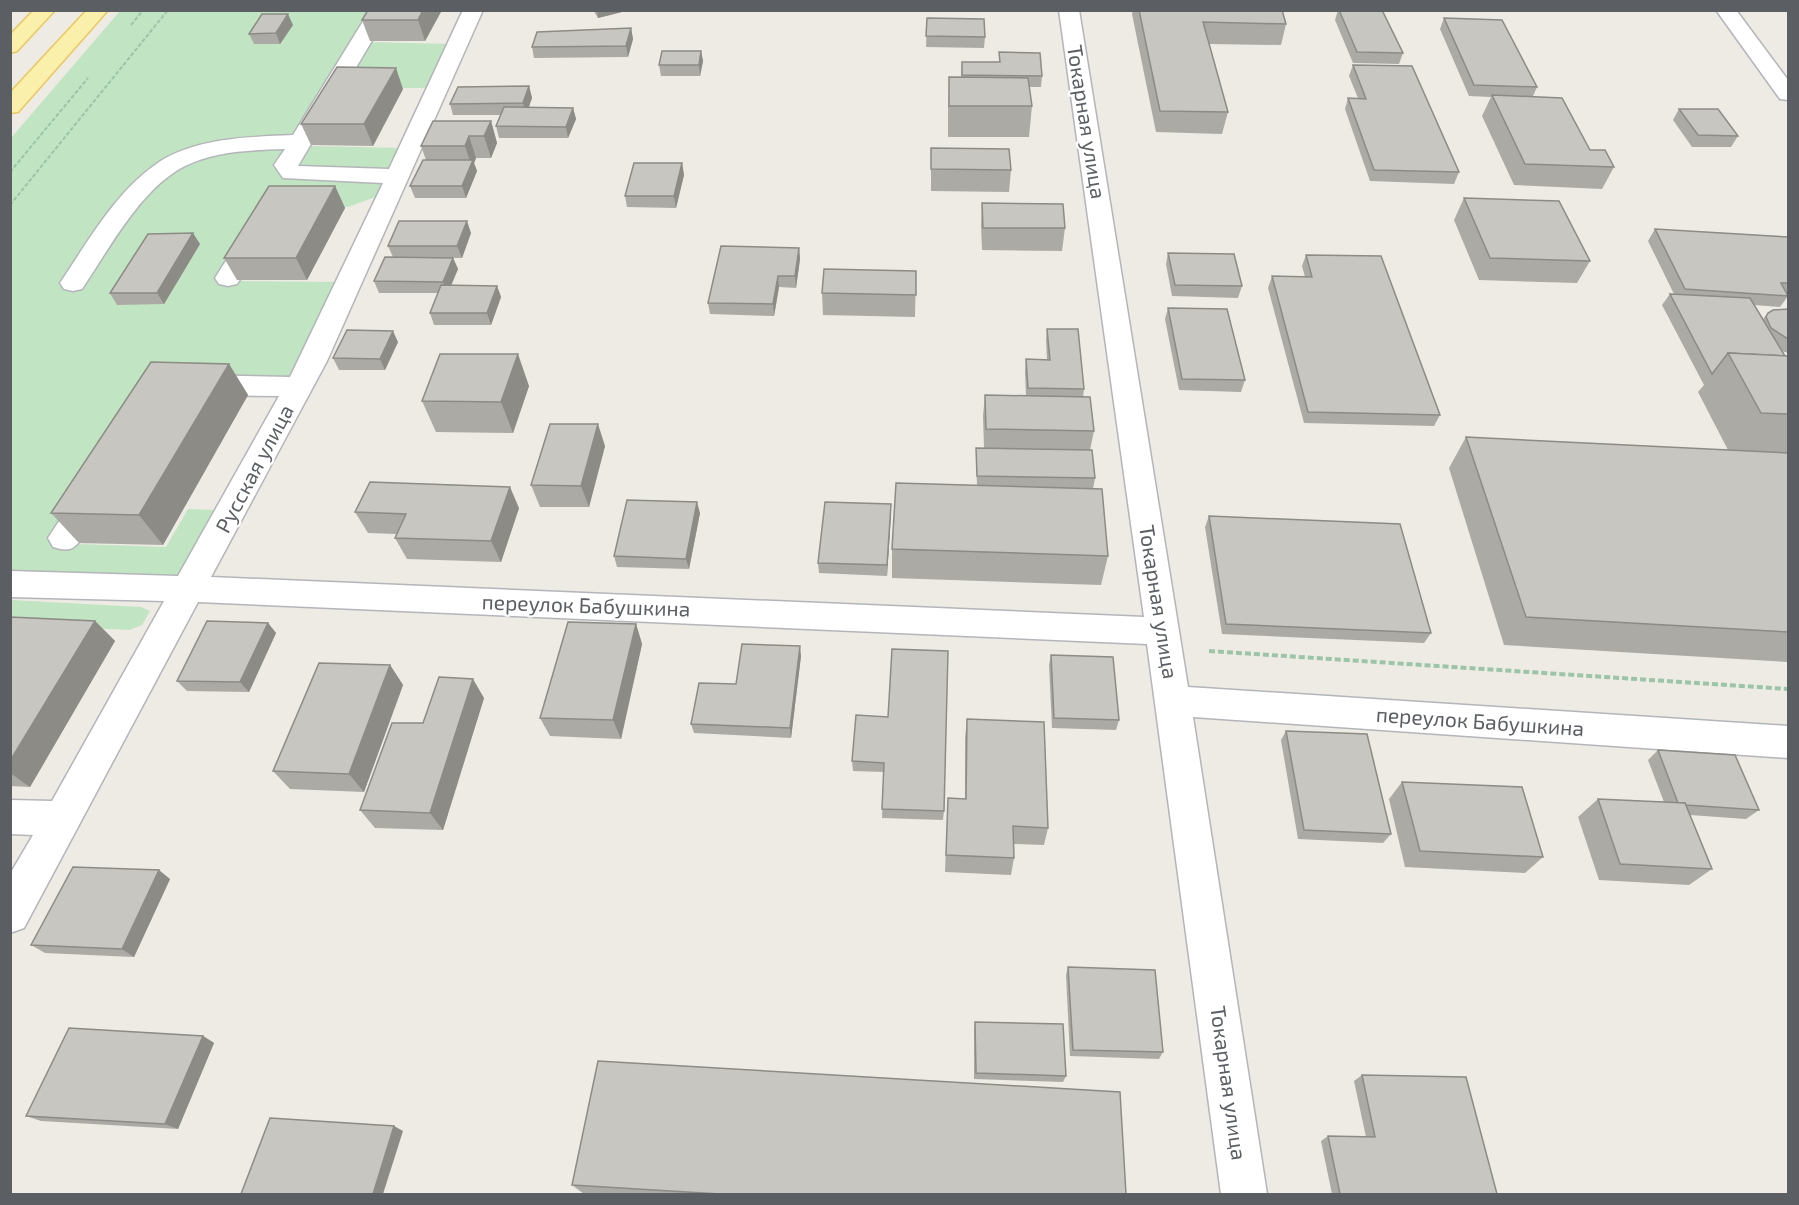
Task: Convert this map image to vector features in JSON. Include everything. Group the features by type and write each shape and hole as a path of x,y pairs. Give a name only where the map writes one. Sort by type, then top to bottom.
{"main road":[{"path":"10,47 45,10"},
{"path":"10,107 98,10"}],"street":[{"path":"228,278 280,192 286,165 380,10"},
{"name":"Русская улица","path":"10,914 299,387 473,10"},
{"name":"Токарная улица","path":"1069,10 1164,639 1244,1194"},
{"path":"1726,10 1788,94"},
{"path":"73,283 141,189 176,161 238,143 301,141"},
{"path":"280,192 398,176"},
{"path":"172,387 180,384 299,387"},
{"path":"64,538 108,471"},
{"name":"переулок Бабушкина","path":"10,584 190,589 1164,639"},
{"name":"переулок Бабушкина","path":"1173,701 1788,742"},
{"path":"10,817 63,819"}],"path":[{"path":"129,28 143,10"},
{"path":"10,205 168,10"},
{"path":"10,172 92,73"},
{"path":"1164,639 1788,689"}],"green space":[{"path":"120,11 386,11 368,42 451,44 430,88 344,88 309,146 402,148 386,193 348,207 279,206 234,281 338,282 286,394 171,392 76,544 166,547 188,509 215,510 181,576 11,581 11,138"},
{"path":"11,600 141,607 150,611 142,625 129,630 23,625 11,628"}],"building":[{"path":"368,10 423,10 418,20 362,20"},
{"path":"1139,10 1282,10 1286,24 1203,22 1228,112 1160,111"},
{"path":"1339,10 1382,10 1403,53 1357,52"},
{"path":"262,14 288,14 276,33 249,34"},
{"path":"927,18 984,19 985,37 926,36"},
{"path":"1444,18 1502,20 1537,87 1474,85"},
{"path":"631,28 626,46 532,47 537,32"},
{"path":"662,51 701,51 699,65 659,65"},
{"path":"999,52 1040,53 1042,76 962,75 962,62 1000,62"},
{"path":"1353,65 1412,66 1459,172 1374,170 1348,98 1366,99"},
{"path":"337,67 396,68 364,124 301,124"},
{"path":"949,77 1028,78 1032,106 949,106"},
{"path":"529,86 523,103 450,104 458,87"},
{"path":"1492,95 1562,98 1590,150 1605,150 1614,167 1525,164"},
{"path":"504,107 573,108 566,127 496,126"},
{"path":"1679,109 1718,109 1738,136 1698,135"},
{"path":"433,121 491,121 484,136 469,136 465,146 421,146"},
{"path":"931,148 1009,149 1011,170 931,169"},
{"path":"423,160 473,160 462,186 410,186"},
{"path":"634,163 682,163 674,196 625,196"},
{"path":"269,186 335,186 296,258 224,258"},
{"path":"1464,198 1559,201 1590,261 1490,258"},
{"path":"982,203 1063,204 1065,228 983,228"},
{"path":"399,221 467,221 457,246 388,246"},
{"path":"1655,229 1788,237 1788,283 1781,283 1788,296 1685,289"},
{"path":"193,233 157,293 110,293 148,234"},
{"path":"721,246 799,248 795,276 778,276 773,304 708,303"},
{"path":"1168,253 1234,254 1242,286 1175,285"},
{"path":"1306,255 1381,256 1440,415 1308,412 1272,276 1312,277"},
{"path":"385,257 453,258 443,282 374,281"},
{"path":"824,269 916,271 916,295 822,293"},
{"path":"441,285 497,286 487,313 430,313"},
{"path":"1670,294 1750,298 1785,356 1728,353 1712,374"},
{"path":"1168,308 1227,309 1245,380 1182,379"},
{"path":"1788,309 1788,339 1771,328 1766,317 1773,310"},
{"path":"1047,329 1078,329 1084,389 1028,388 1026,359 1050,360"},
{"path":"347,330 393,331 380,359 333,358"},
{"path":"1728,353 1788,356 1788,414 1761,413"},
{"path":"440,354 518,354 501,402 422,401"},
{"path":"151,362 229,364 139,515 51,513"},
{"path":"985,395 1090,397 1094,431 986,429"},
{"path":"550,424 598,424 581,486 531,485"},
{"path":"1466,437 1788,453 1788,632 1526,617"},
{"path":"976,448 1092,450 1095,478 977,476"},
{"path":"370,482 510,487 491,541 395,538 406,514 355,512"},
{"path":"896,483 1102,489 1108,556 892,549"},
{"path":"627,500 697,502 686,559 614,556"},
{"path":"825,502 891,504 887,565 818,563"},
{"path":"1209,516 1400,524 1431,633 1226,624"},
{"path":"10,617 95,621 10,761"},
{"path":"207,621 268,623 240,682 177,681"},
{"path":"568,622 636,624 613,720 540,718"},
{"path":"742,644 800,646 790,728 691,724 699,683 736,684"},
{"path":"892,649 948,651 944,811 882,809 884,763 852,761 856,715 888,717"},
{"path":"1051,655 1113,657 1119,720 1054,718"},
{"path":"319,663 390,665 349,774 273,771"},
{"path":"439,677 473,679 430,813 360,810 392,723 423,723"},
{"path":"967,719 1044,722 1048,828 1013,826 1014,858 946,855 948,798 966,799"},
{"path":"1286,731 1367,734 1391,834 1304,830"},
{"path":"1658,750 1735,755 1759,810 1678,803"},
{"path":"1402,782 1522,787 1543,857 1420,851"},
{"path":"1598,799 1685,803 1712,869 1620,864"},
{"path":"73,867 159,870 122,949 31,945"},
{"path":"1068,967 1155,970 1163,1052 1073,1050"},
{"path":"975,1022 1063,1024 1066,1076 976,1073"},
{"path":"69,1028 203,1036 165,1124 26,1116"},
{"path":"598,1061 1120,1092 1126,1194 720,1194 572,1185"},
{"path":"1362,1075 1466,1077 1497,1194 1340,1194 1328,1136 1375,1137"},
{"path":"270,1118 394,1126 373,1194 241,1194"}]}
